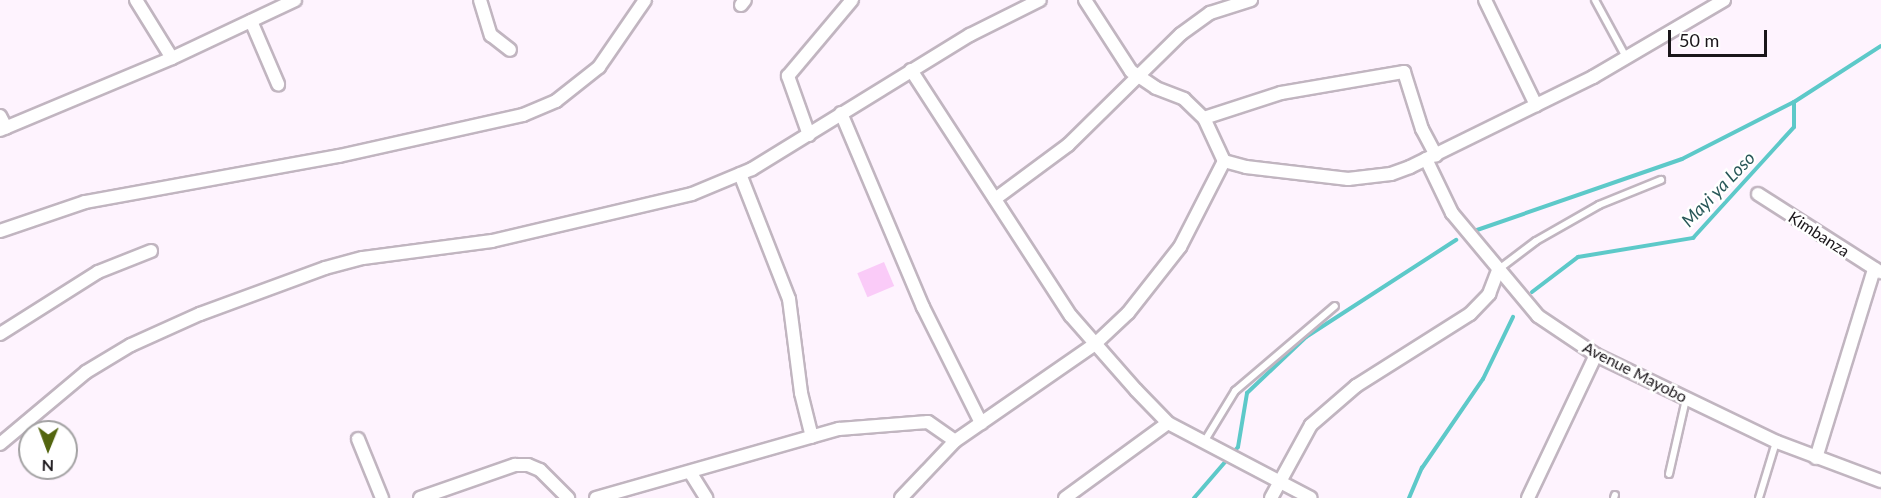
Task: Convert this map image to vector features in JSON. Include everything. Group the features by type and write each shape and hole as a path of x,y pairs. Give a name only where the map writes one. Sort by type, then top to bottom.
{"street":[{"path":"136,0 172,58"},
{"path":"0,116 3,129 172,58 295,0"},
{"path":"480,0 490,35 510,50"},
{"path":"0,231 85,202 339,156 523,115 556,101 599,67 645,0"},
{"path":"809,135 788,76 852,0"},
{"path":"0,444 86,372 131,345 200,314 325,268 363,258 492,241 631,211 692,194 740,174 809,135 911,70 1040,0"},
{"path":"1085,0 1122,62 1139,76 1184,99 1204,118 1224,160 1246,167 1348,178 1391,174 1431,157 1627,58 1724,0"},
{"path":"995,199 1068,145 1201,18 1251,0"},
{"path":"1485,0 1536,105"},
{"path":"251,21 278,84"},
{"path":"911,70 1071,316 1168,423 1311,498"},
{"name":"Avenue Mayobo","path":"1204,118 1281,93 1404,72 1431,157 1452,213 1538,316 1596,355 1777,442 1881,482"},
{"path":"841,114 923,308 981,423"},
{"path":"902,498 955,441 1095,344 1155,284 1180,247 1224,160"},
{"path":"740,174 789,299 801,393 812,437"},
{"name":"Kimbanza","path":"1758,194 1877,271"},
{"path":"0,334 98,272 152,251"},
{"path":"1271,498 1311,425 1373,374 1470,314 1489,294 1498,270"},
{"path":"1816,458 1877,271"},
{"path":"1528,498 1596,355"},
{"path":"596,498 812,437 881,423 928,422 955,441"},
{"path":"1065,498 1168,423"},
{"path":"358,439 382,498"},
{"path":"420,498 522,465 540,470 568,498"},
{"path":"690,472 705,495"}],"lane":[{"path":"1595,0 1627,58"},
{"path":"1498,270 1536,241 1599,205 1661,180"},
{"path":"1203,443 1235,391 1335,306"},
{"path":"1668,474 1686,398"},
{"path":"1759,498 1777,442"}],"building":[{"path":"884,262 894,286 867,297 857,273"}],"waterway":[{"name":"Mayi ya Loso","path":"1532,292 1578,257 1693,238 1794,127 1794,102 1881,46"},
{"path":"1477,230 1682,159 1794,102"},
{"path":"1194,498 1238,447 1247,393 1306,337 1456,240"},
{"name":"Mayi ya Loso","path":"1409,498 1422,468 1483,379 1513,317"}]}
